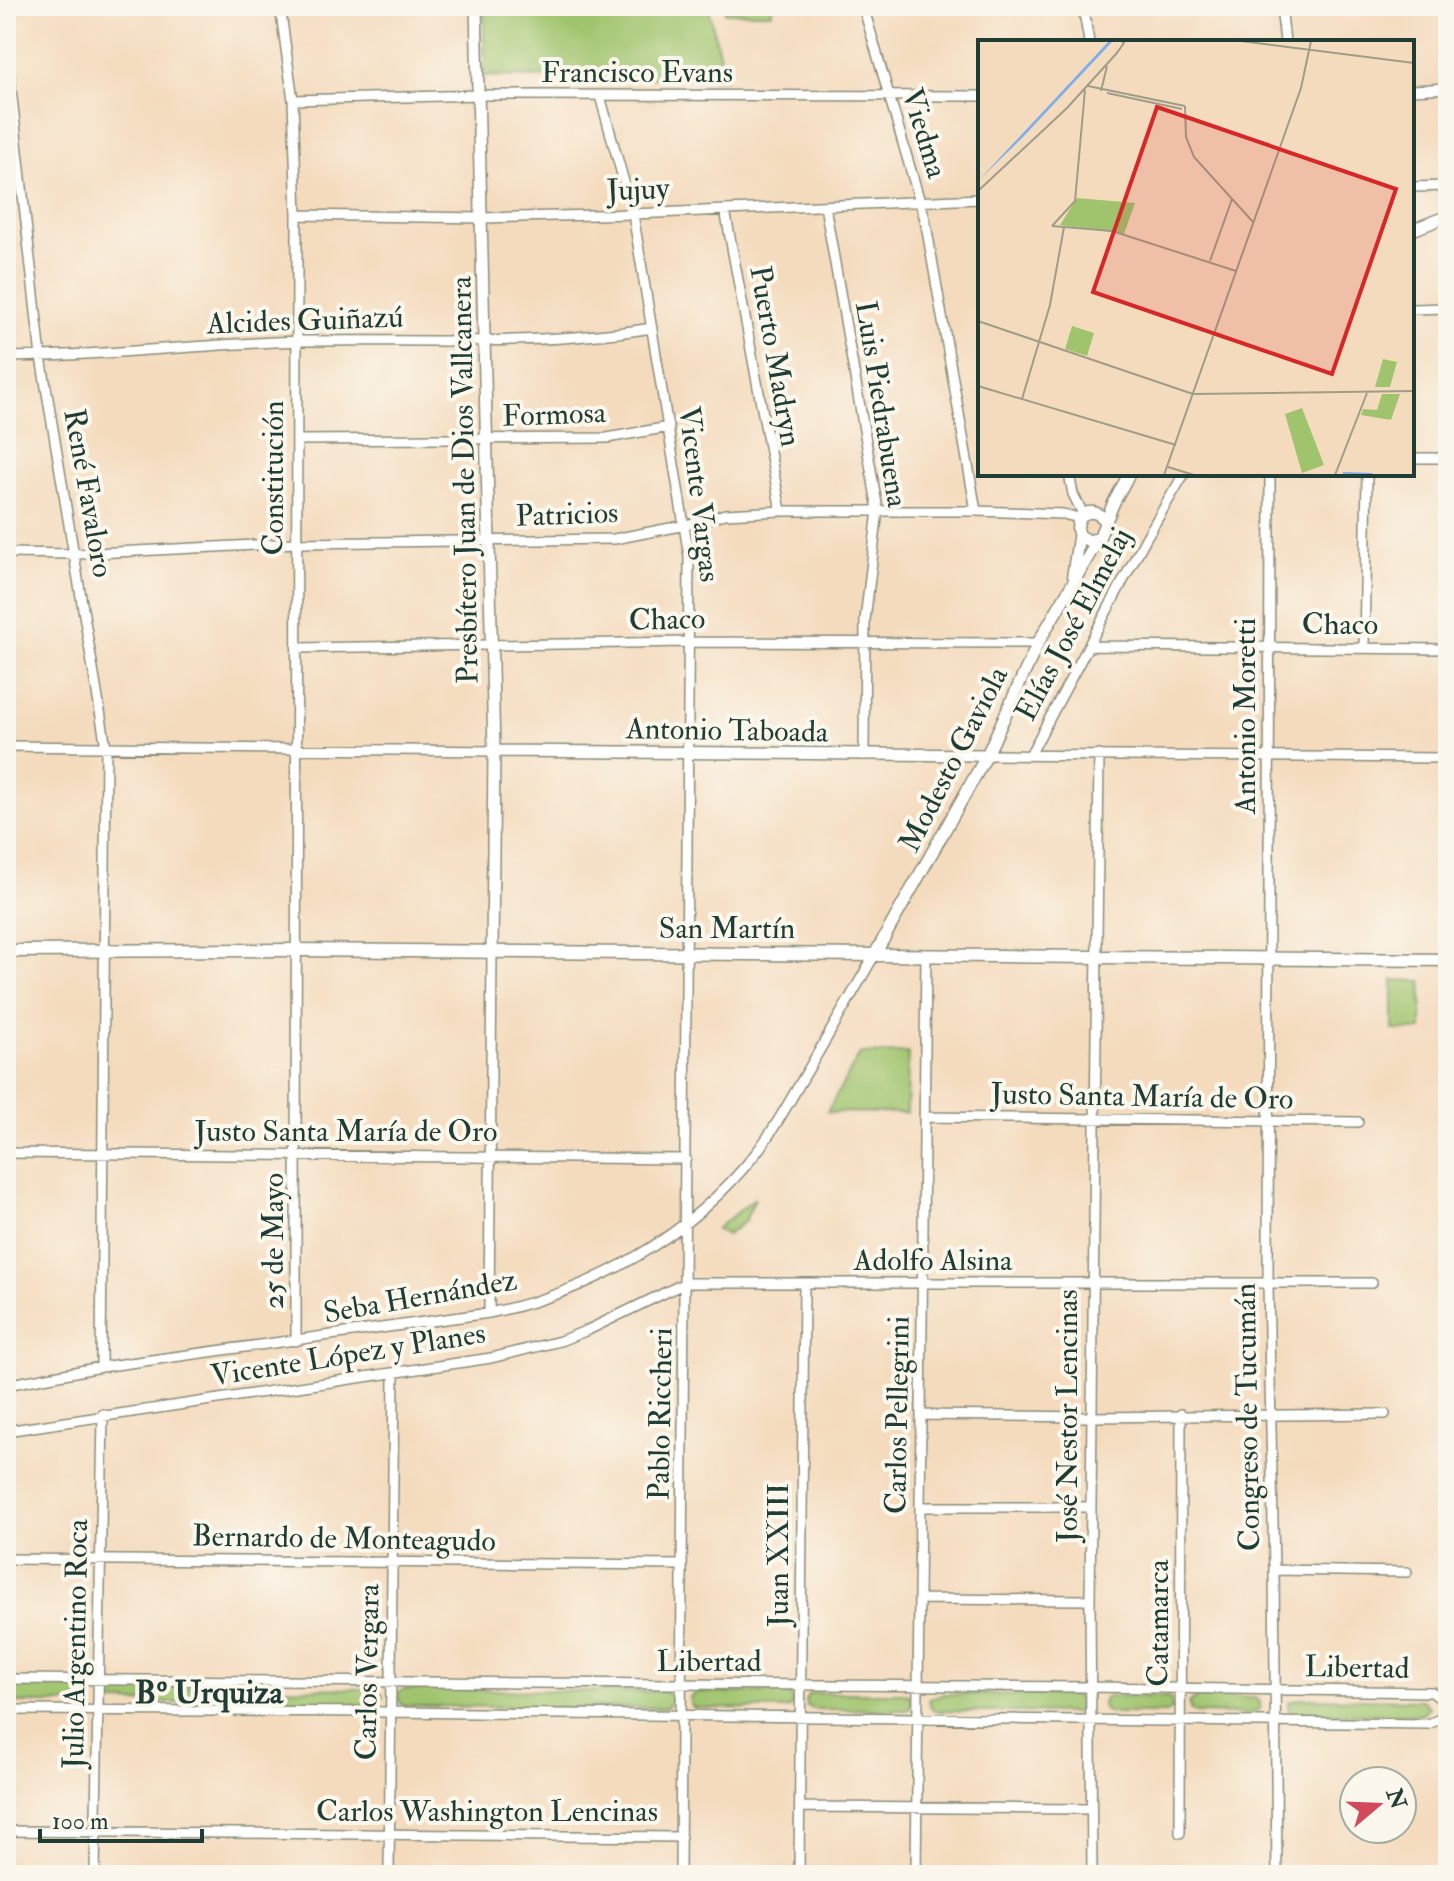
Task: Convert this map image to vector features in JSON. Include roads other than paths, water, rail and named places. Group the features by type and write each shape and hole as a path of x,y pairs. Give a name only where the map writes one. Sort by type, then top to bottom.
{"main road":[{"name":"San Martín","path":"6,951 297,950 1448,960"}],"street":[{"name":"Constitución","path":"280,6 293,100 297,215 297,950"},
{"name":"Presbítero Juan de Dios Vallcanera","path":"476,6 494,751 492,953"},
{"name":"Viedma","path":"863,6 921,202 976,511"},
{"path":"1083,6 1089,40"},
{"path":"1281,6 1285,40"},
{"name":"René Favaloro","path":"6,44 41,357 106,747 105,951"},
{"path":"1414,90 1448,88"},
{"name":"Francisco Evans","path":"293,100 480,95 978,96"},
{"name":"Vicente Vargas","path":"600,96 633,214 686,525 690,642 688,953"},
{"path":"1414,187 1448,186"},
{"name":"Jujuy","path":"297,215 483,218 978,199"},
{"name":"Luis Piedrabuena","path":"825,206 878,510 865,620 864,755"},
{"name":"Puerto Madryn","path":"725,210 781,511"},
{"path":"1414,229 1448,216"},
{"path":"1414,309 1448,308"},
{"name":"Alcides Guiñazú","path":"6,357 297,341 485,341 595,337 652,328"},
{"name":"Formosa","path":"297,440 607,438 669,427"},
{"path":"1414,458 1448,458"},
{"path":"1069,476 1073,494 1085,514 1106,522"},
{"name":"Modesto Gaviola","path":"875,954 987,755 1038,643 1099,538 1128,476"},
{"name":"Elías José Elmelaj","path":"1030,755 1146,538 1183,476"},
{"name":"Antonio Moretti","path":"1268,958 1270,476"},
{"path":"1364,648 1367,476"},
{"path":"1099,538 1089,541 1079,535 1076,524 1085,514 1114,502"},
{"name":"Patricios","path":"6,553 76,554 296,543 614,539 725,514 781,511 1085,514"},
{"name":"Modesto Gaviola","path":"1070,584 1079,535"},
{"name":"Chaco","path":"297,648 690,642 1038,643"},
{"name":"Chaco","path":"1089,646 1448,649"},
{"name":"Antonio Taboada","path":"6,746 297,751 1448,758"},
{"name":"José Nestor Lencinas","path":"1092,1875 1089,1720 1099,755"},
{"name":"25 de Mayo","path":"296,1341 297,950"},
{"path":"101,1367 105,951"},
{"path":"489,1313 492,953"},
{"name":"Pablo Riccheri","path":"680,1875 688,953"},
{"name":"Seba Hernández","path":"6,1385 101,1367 489,1313 581,1284 629,1261 686,1223 719,1195 758,1151 875,954"},
{"name":"Carlos Pellegrini","path":"916,1875 926,955"},
{"name":"Congreso de Tucumán","path":"1268,958 1268,1285 1277,1875"},
{"name":"Justo Santa María de Oro","path":"925,1117 1358,1122"},
{"name":"Justo Santa María de Oro","path":"6,1153 686,1159"},
{"name":"Adolfo Alsina","path":"685,1283 1372,1283"},
{"name":"Vicente López y Planes","path":"6,1431 491,1358 560,1341 685,1283"},
{"name":"Juan XXIII","path":"799,1875 804,1284"},
{"name":"Carlos Vergara","path":"389,1875 394,1374"},
{"name":"Julio Argentino Roca","path":"95,1875 103,1414"},
{"name":"Catamarca","path":"1180,1833 1181,1414"},
{"path":"921,1415 1385,1414"},
{"path":"920,1507 1091,1507"},
{"name":"Bernardo de Monteagudo","path":"6,1559 682,1565"},
{"path":"1274,1570 1407,1572"},
{"path":"919,1599 1090,1600"},
{"name":"Libertad","path":"6,1679 1432,1692 1441,1699 1444,1709 1440,1719 1428,1724 6,1710"},
{"path":"800,1807 1091,1809"},
{"name":"Carlos Washington Lencinas","path":"6,1831 681,1837"}],"district":[{"name":"Bº Urquiza","path":"209,1692"}]}
